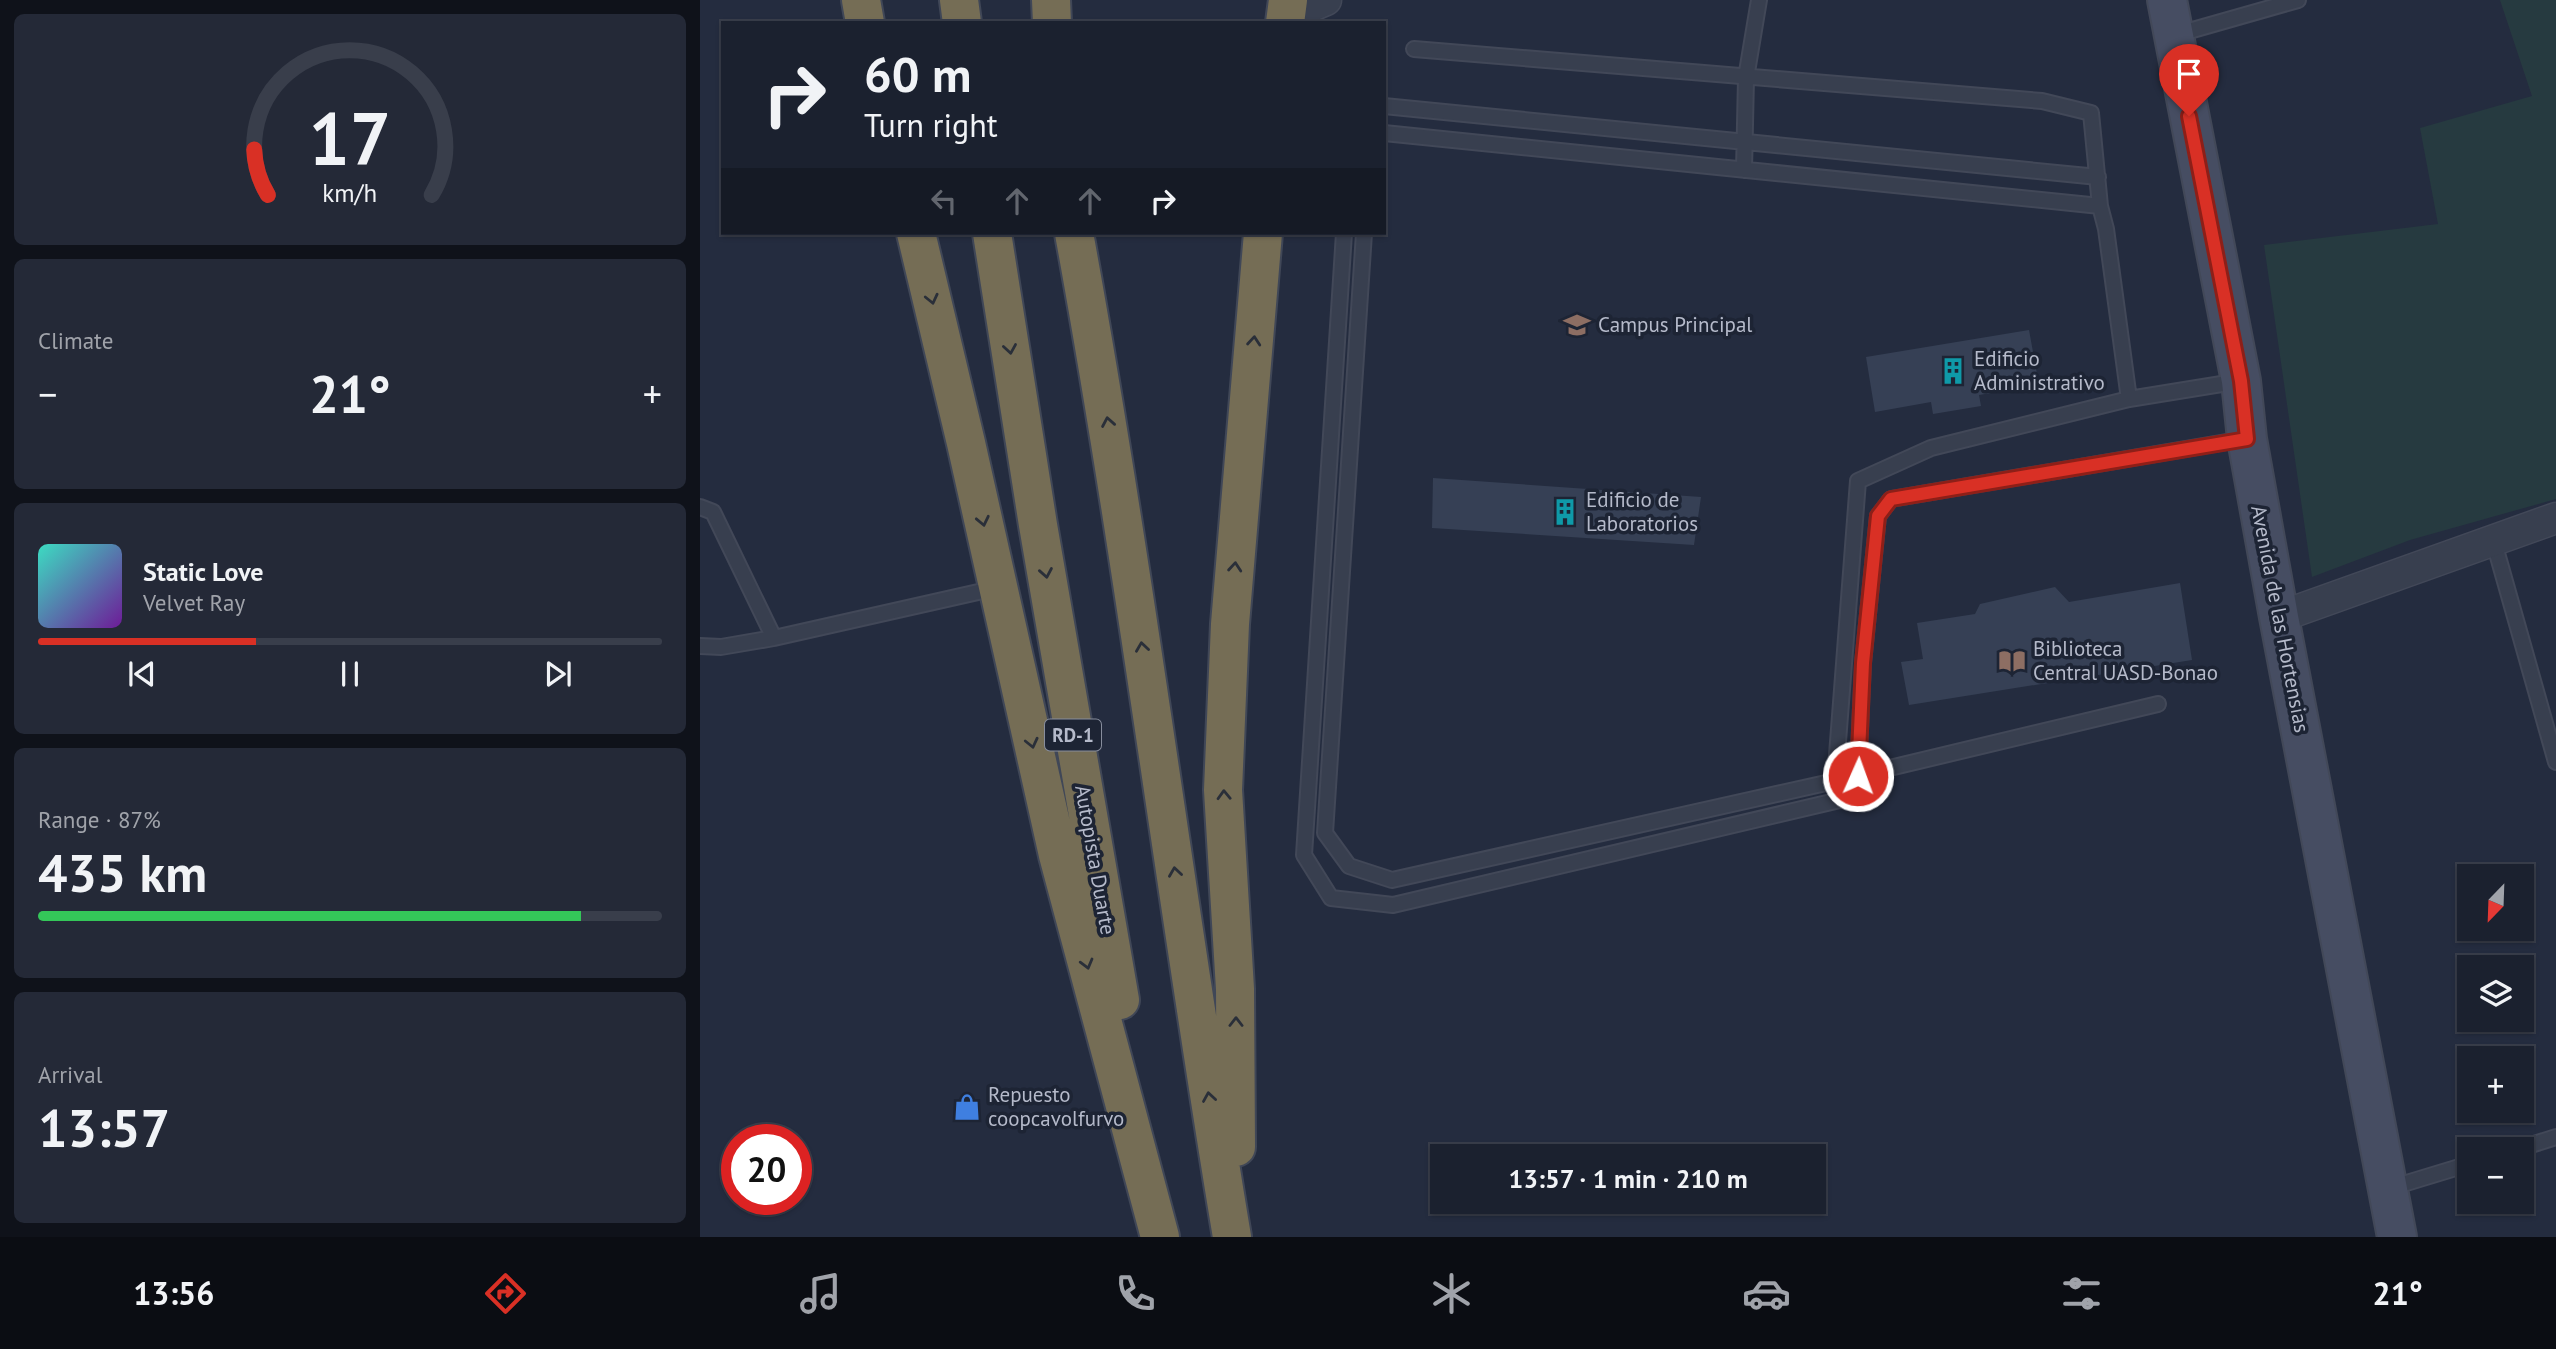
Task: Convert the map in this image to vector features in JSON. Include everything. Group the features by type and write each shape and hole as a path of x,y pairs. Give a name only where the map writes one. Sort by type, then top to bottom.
{"highway":[{"path":"860,0 865,21"},
{"path":"959,0 962,21"},
{"path":"1051,0 1052,21"},
{"path":"916,235 1058,855 1160,1237"},
{"name":"Autopista Duarte","path":"992,235 1076,754 1160,1237"},
{"path":"1074,235 1115,464 1202,1056 1234,1237"},
{"path":"1234,1237 1235,989 1223,790 1230,624 1263,235"}],"main road":[{"name":"Avenida de las Hortensias","path":"2171,18 2241,381 2247,439 2279,617 2398,1237"}],"street":[{"path":"1286,13 1326,0"},
{"path":"2279,617 2493,538 2556,518"}],"lane":[{"path":"1744,170 1746,78 1759,0"},
{"path":"2171,18 2298,0"},
{"path":"1414,49 2042,101 2091,113 2100,206 2106,229 2129,399"},
{"path":"1386,106 2098,177"},
{"path":"1386,133 2100,206"},
{"path":"1344,235 1304,855 1331,898 1393,905 1857,796 1863,663 1878,516 1891,499 2247,439"},
{"path":"1364,235 1325,833 1349,866 1392,880 1835,782 2158,705"},
{"path":"1835,782 1858,481 1931,447 2129,399 2241,381"},
{"path":"700,507 713,512 774,638"},
{"path":"2493,538 2556,762"},
{"path":"700,646 721,648 774,638 997,588"},
{"path":"2534,1144 2556,1137"},
{"path":"2389,1188 2457,1168"}],"shaded area":[{"path":"2500,0 2556,0 2556,499 2410,540 2312,577 2264,245 2438,224 2420,128 2532,96"}],"building":[{"name":"Edificio Administrativo","path":"2029,330 2039,385 1979,395 1981,406 1933,414 1931,402 1875,412 1866,357"},
{"name":"Edificio de Laboratorios","path":"1433,478 1701,497 1694,545 1432,528"},
{"path":"2180,583 2192,660 1909,705 1901,662 1923,659 1917,623 1975,614 1980,604 2055,587 2069,602"}],"place":[{"name":"Campus Principal","path":"1577,325"},
{"name":"Edificio Administrativo","path":"1953,371"},
{"name":"Edificio de Laboratorios","path":"1565,512"},
{"name":"Biblioteca Central UASD-Bonao","path":"2012,661"},
{"name":"Repuesto coopcavolfurvo","path":"967,1107"}],"route":[{"path":"1858,776 1863,663 1878,516 1891,499 2247,439 2241,381 2189,116"}]}
